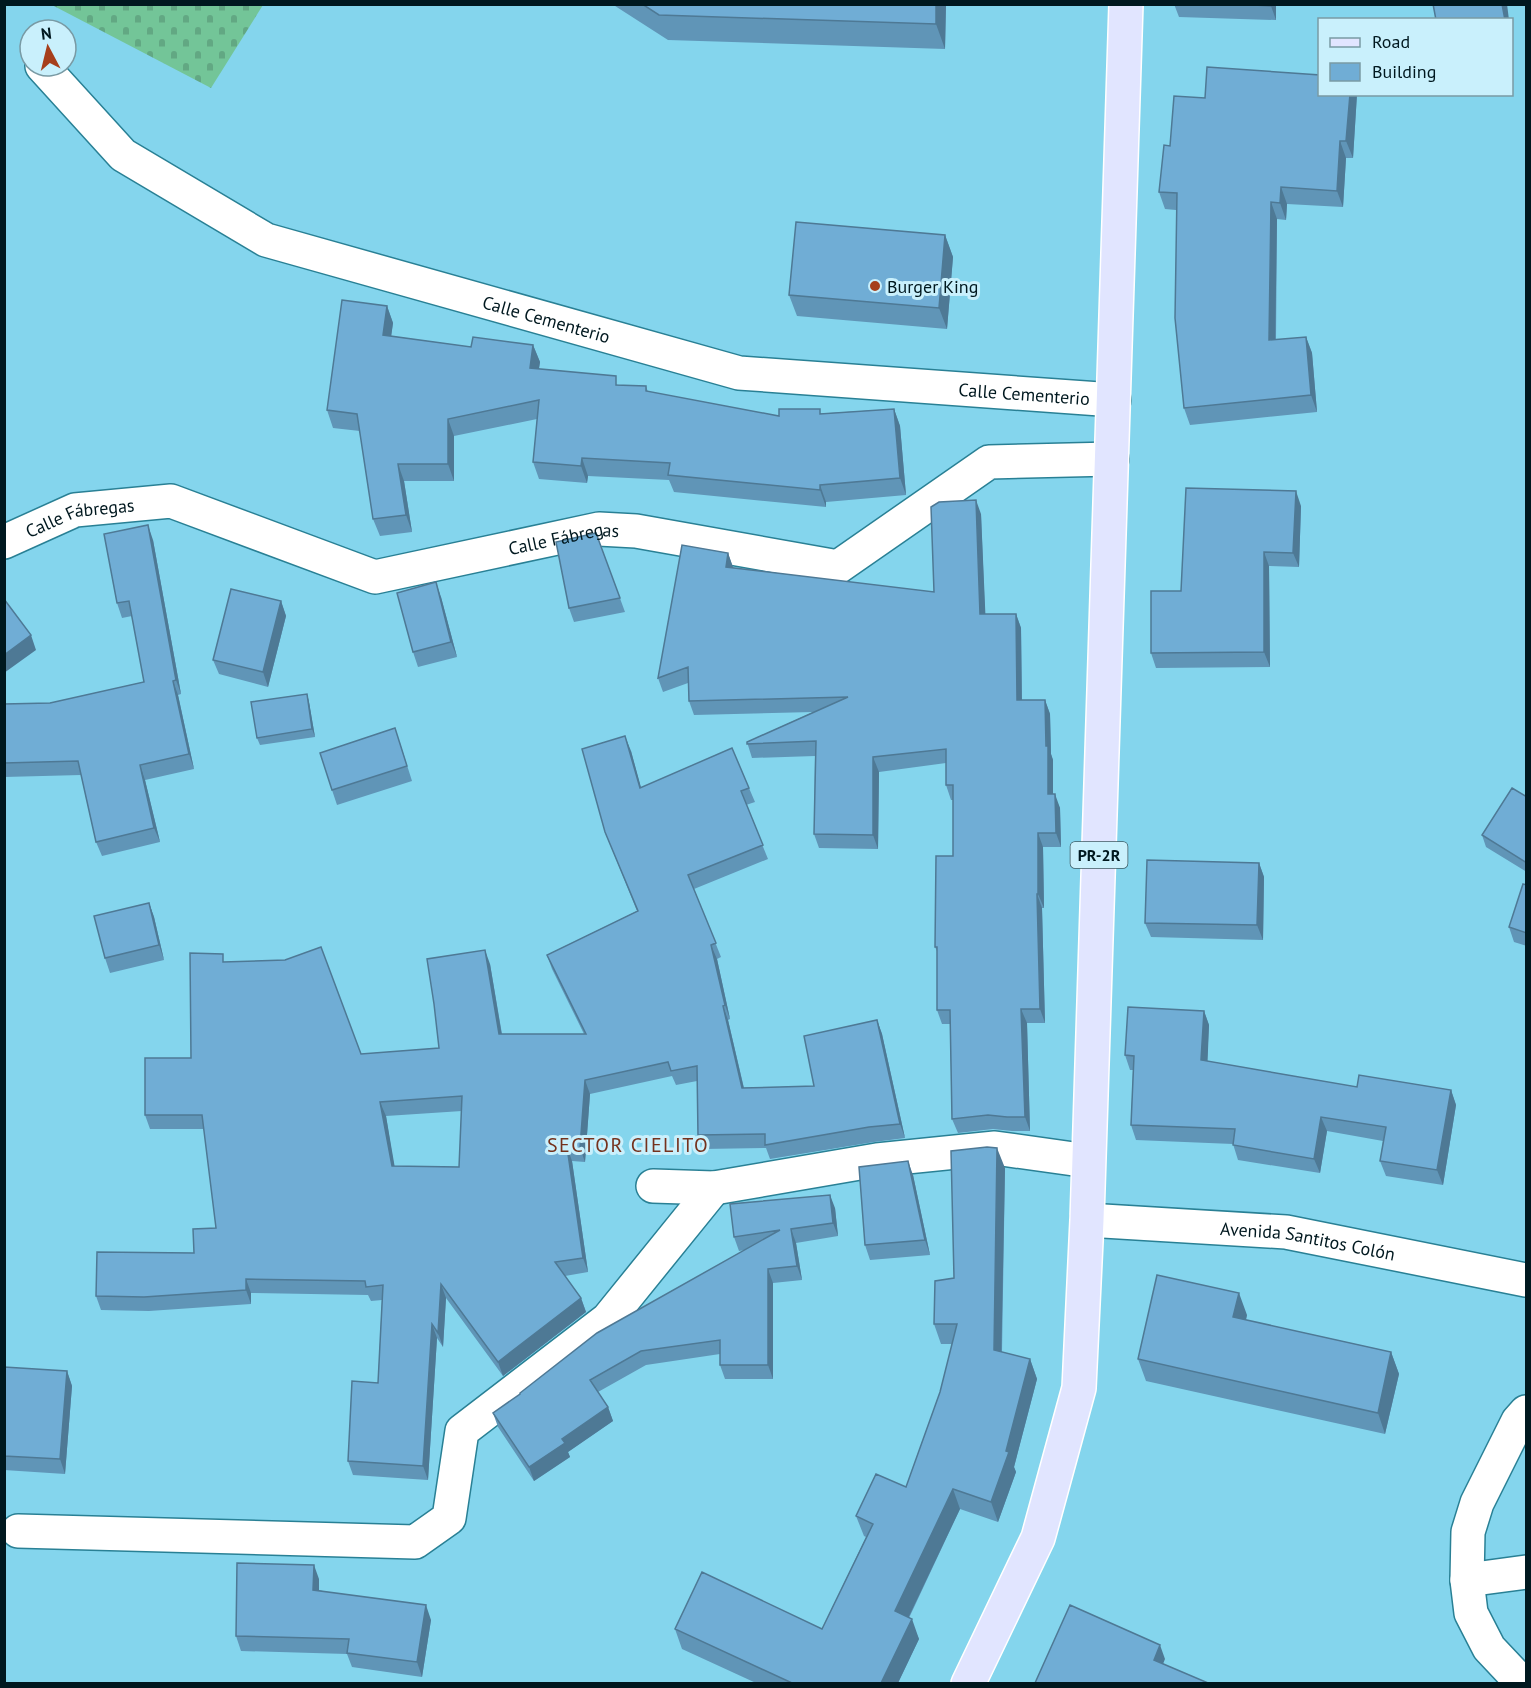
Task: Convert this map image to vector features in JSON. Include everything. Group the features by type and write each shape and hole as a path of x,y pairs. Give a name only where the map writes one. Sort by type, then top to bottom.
{"main road":[{"name":"PR-2R","path":"968,1683 1038,1538 1079,1388 1087,1220 1126,4"}],"street":[{"name":"Calle Cementerio","path":"53,78 123,155 266,240 739,374 1114,400"},
{"name":"Calle Fábregas","path":"4,542 75,510 171,501 375,578 599,529 636,531 838,567 989,462 1112,459"},
{"path":"653,1186 714,1188 877,1160 995,1148 1088,1161"},
{"path":"18,1531 415,1542 449,1518 462,1431 608,1319 714,1188"},
{"name":"Avenida Santitos Colón","path":"1087,1220 1286,1232 1527,1280"},
{"path":"1523,1683 1490,1648 1471,1612 1467,1580 1468,1532 1477,1503 1518,1421 1527,1412"},
{"path":"1467,1580 1527,1572"}],"green space":[{"path":"52,5 263,5 211,88"}],"building":[{"path":"642,4 936,4 936,24 659,15"},
{"path":"1235,4 1271,4 1271,6"},
{"path":"1433,4 1502,4 1505,18 1436,18"},
{"path":"1207,67 1318,75 1318,96 1350,96 1346,141 1340,141 1337,191 1281,187 1280,203 1271,202 1269,340 1306,337 1311,395 1184,408 1175,318 1177,193 1159,192 1164,145 1170,146 1174,96 1205,98"},
{"name":"Burger King","path":"796,222 945,235 939,308 789,295"},
{"path":"342,300 387,306 383,335 471,347 473,337 533,345 530,368 616,376 616,385 646,386 646,391 779,416 779,409 820,409 820,414 894,409 900,478 820,485 820,490 668,475 670,463 582,458 581,466 533,462 539,400 448,419 448,464 398,464 406,515 373,519 357,414 327,410"},
{"path":"1186,488 1296,491 1293,553 1264,552 1264,652 1151,653 1151,591 1181,591"},
{"path":"976,500 980,614 1016,614 1017,700 1045,700 1048,794 1055,794 1056,833 1038,833 1040,1009 1021,1009 1025,1117 988,1115 952,1119 950,1010 937,1010 937,947 935,947 936,856 953,856 953,785 946,785 946,749 873,757 873,835 814,834 816,741 747,744 747,742 848,697 689,701 688,667 658,678 682,545 728,553 726,567 934,592 931,507 939,502"},
{"path":"148,525 176,680 173,681 189,754 140,765 154,828 96,842 78,761 4,763 4,704 50,703 144,682 129,601 117,603 104,534"},
{"path":"596,533 620,598 569,608 556,542"},
{"path":"436,582 451,642 413,652 397,593"},
{"path":"231,589 281,601 263,672 213,660"},
{"path":"4,599 31,635 4,655"},
{"path":"307,694 312,729 257,738 251,702"},
{"path":"395,728 407,766 332,790 320,753"},
{"path":"625,736 640,788 732,748 749,788 741,791 763,845 688,875 716,943 711,945 742,1088 814,1086 804,1036 877,1020 900,1124 869,1127 765,1145 765,1134 698,1135 697,1066 671,1071 668,1062 585,1080 580,1148 567,1147 583,1258 555,1262 581,1298 498,1362 441,1284 438,1333 432,1324 423,1466 348,1461 352,1381 378,1383 383,1285 366,1287 365,1281 246,1279 246,1290 144,1297 96,1296 97,1252 194,1253 193,1229 216,1228 202,1115 145,1115 145,1058 191,1058 190,953 223,954 223,962 285,960 321,947 361,1054 439,1048 427,959 485,950 499,1034 586,1034 547,955 638,911 605,832 582,749","holes":["462,1096 459,1167 392,1166 380,1102"]},
{"path":"1512,788 1527,797 1527,863 1482,835"},
{"path":"1147,860 1259,863 1257,925 1145,923"},
{"path":"1523,884 1527,885 1527,933 1509,927"},
{"path":"149,903 159,945 105,958 94,916"},
{"path":"1128,1007 1204,1011 1201,1060 1357,1087 1359,1075 1451,1090 1437,1170 1380,1161 1386,1127 1321,1117 1314,1159 1233,1145 1235,1129 1131,1125 1134,1056 1125,1055"},
{"path":"997,1148 994,1350 1030,1359 1006,1451 1009,1452 991,1502 953,1489 895,1611 912,1619 881,1683 792,1683 675,1629 702,1572 822,1629 873,1524 856,1516 876,1474 906,1487 940,1392 957,1324 934,1324 935,1281 954,1278 951,1151"},
{"path":"908,1161 925,1240 865,1245 859,1167"},
{"path":"830,1195 833,1223 791,1229 797,1266 768,1269 768,1365 720,1365 720,1340 641,1351 590,1380 608,1407 562,1439 565,1443 529,1467 493,1413 597,1333 780,1230 734,1237 730,1204"},
{"path":"1157,1275 1239,1293 1233,1317 1391,1352 1378,1413 1138,1359"},
{"path":"4,1367 67,1371 60,1459 4,1456"},
{"path":"237,1563 314,1565 313,1590 426,1605 417,1662 347,1653 349,1639 236,1636"},
{"path":"1070,1605 1160,1645 1154,1660 1208,1683 1035,1683"}],"place":[{"name":"Burger King","path":"875,286"}],"district":[{"name":"SECTOR CIELITO","path":"628,1145"}]}
